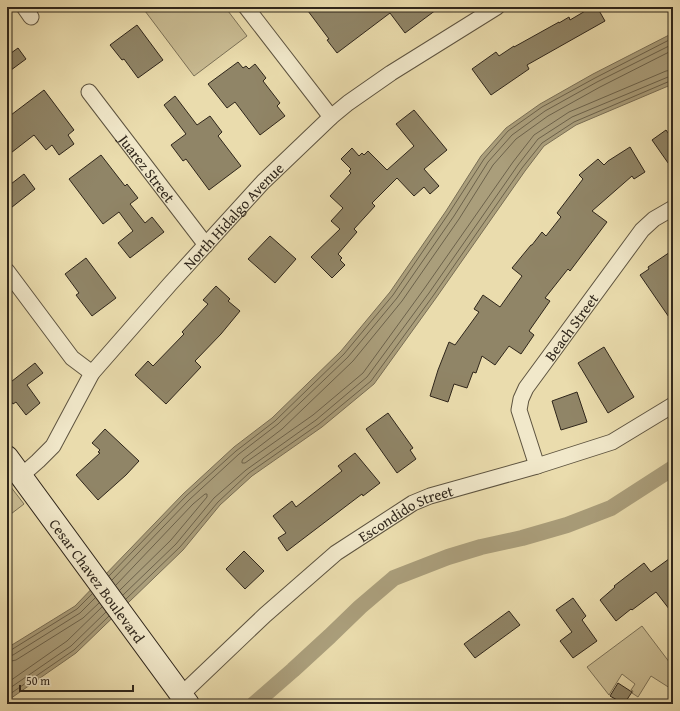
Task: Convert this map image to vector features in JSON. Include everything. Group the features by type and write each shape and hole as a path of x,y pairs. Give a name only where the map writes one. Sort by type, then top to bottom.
{"street":[{"path":"246,7 331,117"},
{"name":"North Hidalgo Avenue","path":"21,476 53,446 92,373 263,182 331,117 348,103 477,12 497,7"},
{"name":"Juarez Street","path":"89,92 206,245"},
{"name":"Beach Street","path":"537,466 519,410 521,399 526,388 642,230 654,219 673,208"},
{"path":"7,271 72,358 92,373"},
{"name":"Escondido Street","path":"184,700 265,615 336,553 413,503 430,496 537,466 612,442 673,405"},
{"name":"Cesar Chavez Boulevard","path":"7,457 184,700"}],"shaded area":[{"path":"142,7 225,7 247,36 194,76"},
{"path":"7,482 24,504 7,517"},
{"path":"642,626 673,667 673,690 651,676 638,697 632,693 633,691 631,690 635,684 622,674 609,695 587,667"}],"water":[{"path":"673,33 673,84 576,125 544,146 374,384 322,427 252,476 220,505 183,550 76,653 7,701 7,648 75,606 183,494 234,447 272,418 341,351 390,292 446,211 481,156 506,128 540,104 593,74"}],"building":[{"path":"305,7 440,7 405,33 390,13 337,53 327,40 329,39"},
{"path":"592,7 597,7 605,21 527,65 529,69 491,95 472,69 496,52 499,56 514,46 559,22 569,17 570,20"},
{"path":"137,25 163,60 138,78 124,59 122,60 110,45"},
{"path":"18,48 26,59 7,73 7,56"},
{"path":"238,62 243,68 246,66 249,69 255,64 266,78 263,81 280,103 277,106 285,116 260,135 235,102 227,108 208,84"},
{"path":"44,90 74,130 68,135 74,144 59,155 52,145 46,150 34,135 7,156 7,118"},
{"path":"175,96 197,125 210,116 222,132 218,136 241,166 209,190 186,159 183,161 171,145 186,134 164,105"},
{"path":"414,110 447,150 424,169 439,186 430,194 424,187 414,196 397,178 372,203 375,206 354,229 357,232 338,254 342,258 340,260 345,265 332,278 311,257 340,229 331,221 343,208 330,196 351,173 349,171 351,169 341,159 352,148 359,156 362,153 364,155 368,151 387,170 414,146 396,124"},
{"path":"666,130 673,140 673,170 652,140"},
{"path":"630,147 645,172 634,179 632,176 592,211 607,222 570,271 568,269 545,298 550,301 529,331 534,335 521,354 509,346 495,365 482,356 476,373 473,372 467,388 454,384 448,402 430,396 449,342 455,345 479,312 474,309 483,295 500,307 522,276 512,268 542,232 546,236 561,217 557,213 583,179 579,175 598,159 604,165"},
{"path":"101,155 125,186 127,184 138,198 130,204 145,223 152,217 164,232 130,258 118,243 133,231 119,212 103,224 69,179"},
{"path":"24,174 35,189 7,211 7,187"},
{"path":"270,236 296,259 275,283 248,259"},
{"path":"673,250 673,323 640,275 649,269 648,267"},
{"path":"86,258 116,298 92,316 76,295 79,293 65,274"},
{"path":"216,286 230,299 228,301 240,311 221,334 195,361 201,367 166,404 135,375 148,361 153,366 184,334 182,332 208,304 203,300"},
{"path":"604,347 634,397 608,413 578,363"},
{"path":"35,363 43,373 27,385 40,403 26,415 16,402 13,404 7,396 7,385"},
{"path":"577,392 587,422 561,430 552,401"},
{"path":"388,413 413,448 410,450 416,459 397,473 366,429"},
{"path":"105,429 139,461 98,500 76,475 100,453 98,452 100,450 92,443"},
{"path":"355,453 380,483 363,496 362,494 287,551 278,538 286,533 273,516 292,501 296,507 342,471 338,466"},
{"path":"244,551 264,571 245,589 226,569"},
{"path":"673,556 673,614 656,592 616,621 600,600 615,587 614,586 644,563 651,572"},
{"path":"573,598 586,616 582,620 597,641 573,658 560,641 572,632 556,610"},
{"path":"509,611 520,625 475,658 464,644"},
{"path":"618,683 632,692 624,704 610,696"}],"waterway":[{"path":"254,704 394,578 448,557 567,525 611,508 673,468"}]}
